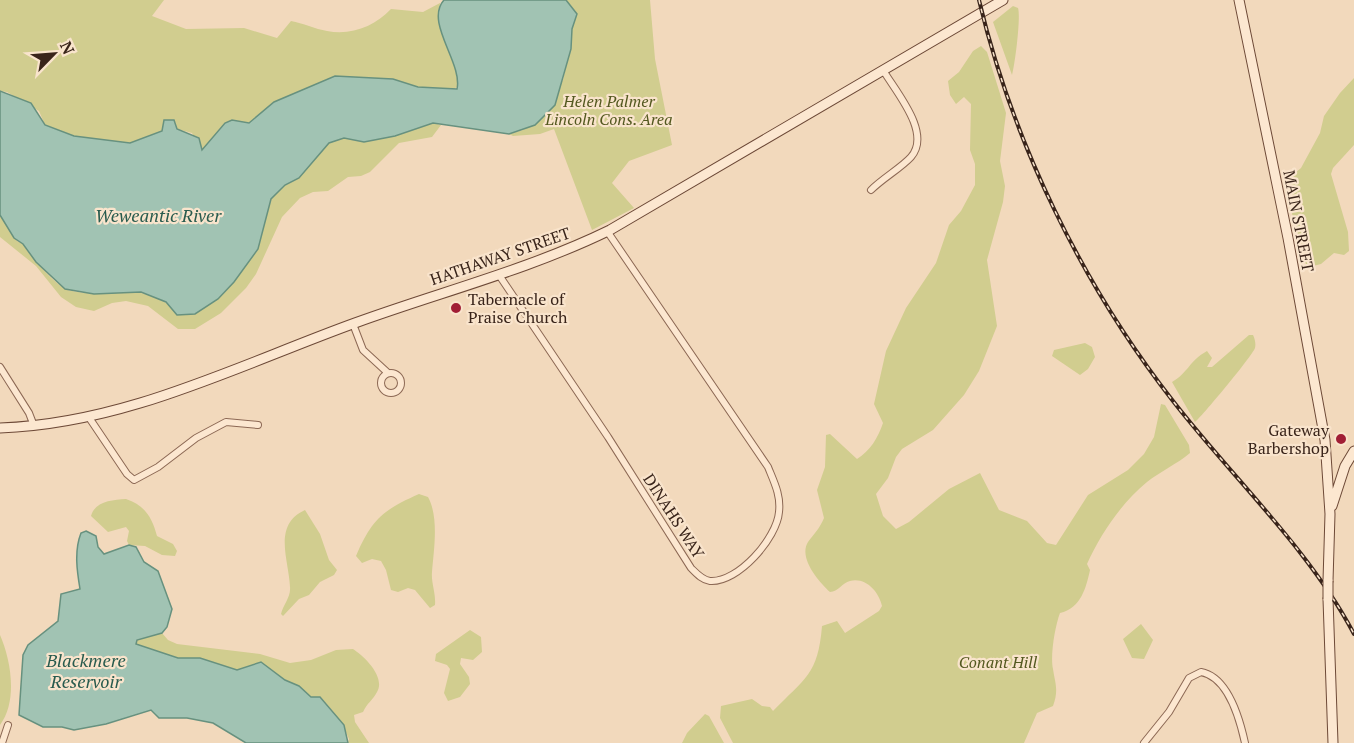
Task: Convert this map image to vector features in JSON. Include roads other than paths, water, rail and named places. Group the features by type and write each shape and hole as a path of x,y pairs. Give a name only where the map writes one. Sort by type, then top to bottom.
{"street":[{"name":"HATHAWAY STREET","path":"0,428 90,419 274,356 353,324 558,254 607,231 1003,0"},
{"name":"MAIN STREET","path":"1239,0 1288,238 1326,448 1330,514 1328,599 1333,743"},
{"path":"871,190 912,156 918,142 916,127 884,70"},
{"name":"DINAHS WAY","path":"499,275 608,437 691,568 706,580 717,580 755,557 772,537 779,514 776,486 768,467 607,231"},
{"path":"353,324 363,350 387,373"},
{"path":"0,367 29,413 34,426"},
{"path":"90,419 126,474 134,480 158,467 196,438 226,422 258,425"},
{"path":"1326,448 1344,470"},
{"path":"1330,514 1344,470 1354,451"},
{"path":"1327,460 1331,469 1344,470"},
{"path":"1144,743 1169,712 1189,678 1201,672 1213,677 1228,696 1238,718 1245,743"},
{"path":"2,743 8,725"}],"water":[{"name":"Weweantic River","path":"444,0 566,0 577,14 572,29 571,49 555,105 535,125 509,134 433,123 395,136 364,142 344,138 329,143 299,178 285,185 271,199 258,249 234,282 218,299 195,314 177,315 166,302 141,292 94,294 65,289 36,262 23,244 14,238 0,215 0,91 31,103 45,125 74,136 130,143 162,131 164,120 174,120 177,129 199,138 202,150 225,123 232,120 249,123 274,102 335,76 393,79 418,87 457,89 455,67 438,20 439,9"},
{"name":"Blackmere Reservoir","path":"86,531 96,536 98,547 104,554 129,545 136,547 144,562 158,571 172,609 167,627 162,633 137,640 136,644 178,658 200,658 237,670 261,662 285,680 299,686 311,697 320,697 344,725 348,743 246,743 213,723 187,718 159,718 151,710 106,724 74,730 62,727 43,727 19,715 23,655 28,645 58,621 61,594 80,589 77,547 81,533"}],"railway":[{"path":"979,0 993,54 1011,107 1055,211 1081,261 1140,357 1196,429 1293,543 1336,603 1354,634"}],"place":[{"name":"Tabernacle of Praise Church","path":"456,308"},
{"name":"Gateway Barbershop","path":"1341,439"}],"park label":[{"name":"Helen Palmer Lincoln Cons. Area","path":"609,110"},
{"name":"Conant Hill","path":"998,662"}]}
